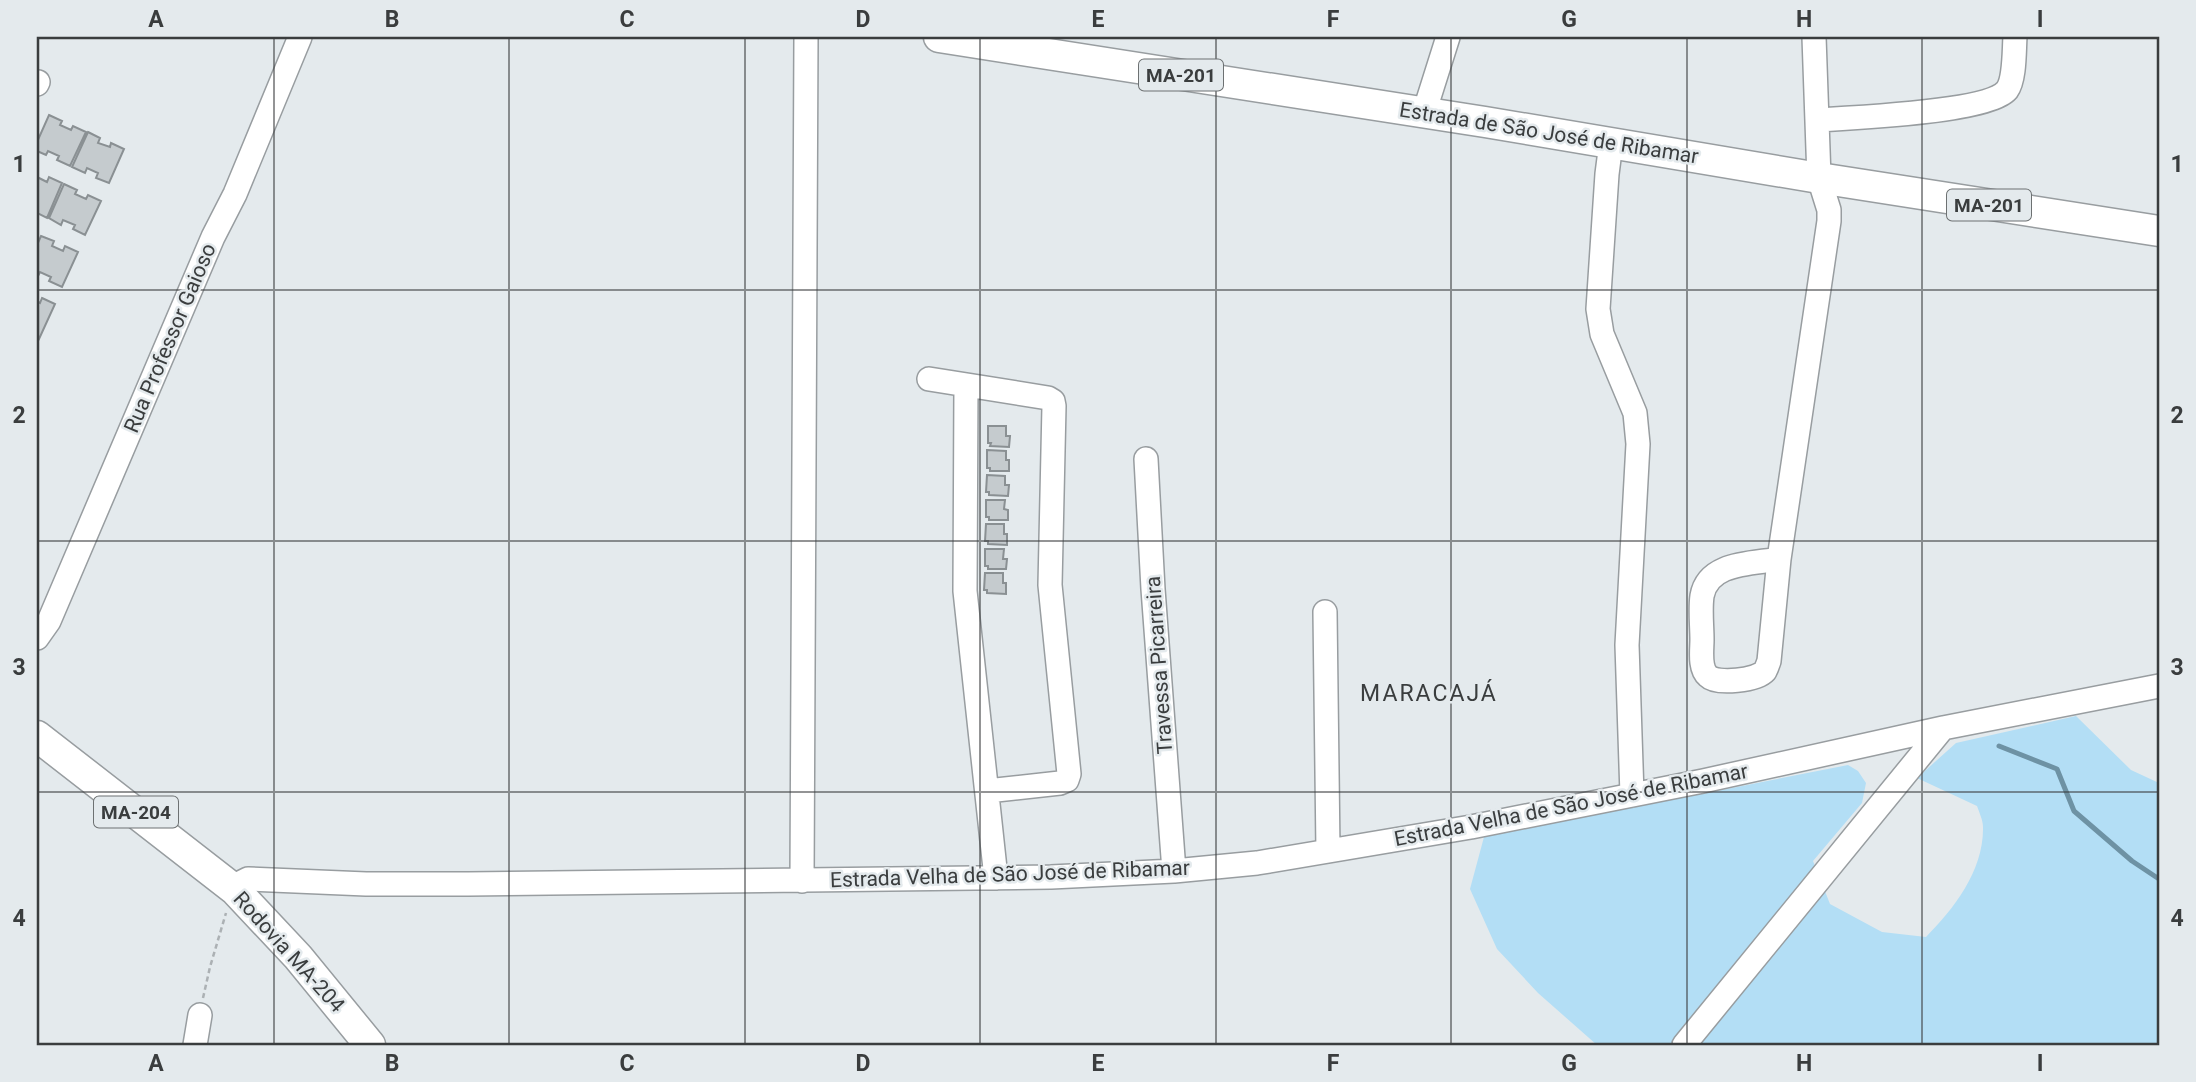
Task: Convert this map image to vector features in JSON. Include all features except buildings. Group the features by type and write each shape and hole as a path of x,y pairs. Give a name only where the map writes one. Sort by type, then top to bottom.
{"main road":[{"name":"Estrada de São José de Ribamar","path":"939,37 2159,231"},
{"name":"Rodovia MA-204","path":"37,736 235,890 298,957 370,1045"}],"street":[{"name":"Rua Professor Gaioso","path":"37,638 49,621 213,237 235,194 300,37"},
{"path":"802,881 806,37"},
{"path":"1423,113 1448,37"},
{"path":"1779,559 1722,569 1706,583 1701,601 1702,663 1708,676 1714,680 1743,680 1758,676 1766,670 1769,661 1779,559 1829,221 1829,210 1819,178 1814,37"},
{"path":"1817,120 1931,112 1994,98 2007,90 2012,73 2015,37"},
{"path":"1611,143 1606,174 1598,309 1602,334 1635,413 1638,444 1626,646 1632,785"},
{"path":"929,379 1048,398 1053,401 1054,406 1050,585 1069,774 1067,780 1060,783 986,790"},
{"path":"966,385 965,591 996,878"},
{"name":"Travessa Picarreira","path":"1146,459 1174,871"},
{"path":"1325,612 1328,851"},
{"name":"Estrada Velha de São José de Ribamar","path":"235,890 240,883 248,879 366,884 996,878 1174,871 1257,863 1471,827 1632,785 1943,729 2159,686"},
{"path":"1684,1045 1943,729"},
{"path":"195,1045 200,1015"}],"path":[{"path":"200,1015 224,920"}],"shaded area":[{"path":"2076,716 2131,770 2159,783 2159,1045 1597,1045 1538,993 1497,949 1470,889 1484,837 1848,765 1858,771 1866,783 1862,803 1813,861 1830,904 1882,932 1926,937 1957,901 1973,873 1982,843 1983,827 1977,806 1917,778 1956,743"}],"waterway":[{"path":"1999,746 2057,769 2074,811 2132,861 2159,879"}],"district":[{"name":"MARACAJÁ","path":"1429,693"}]}
